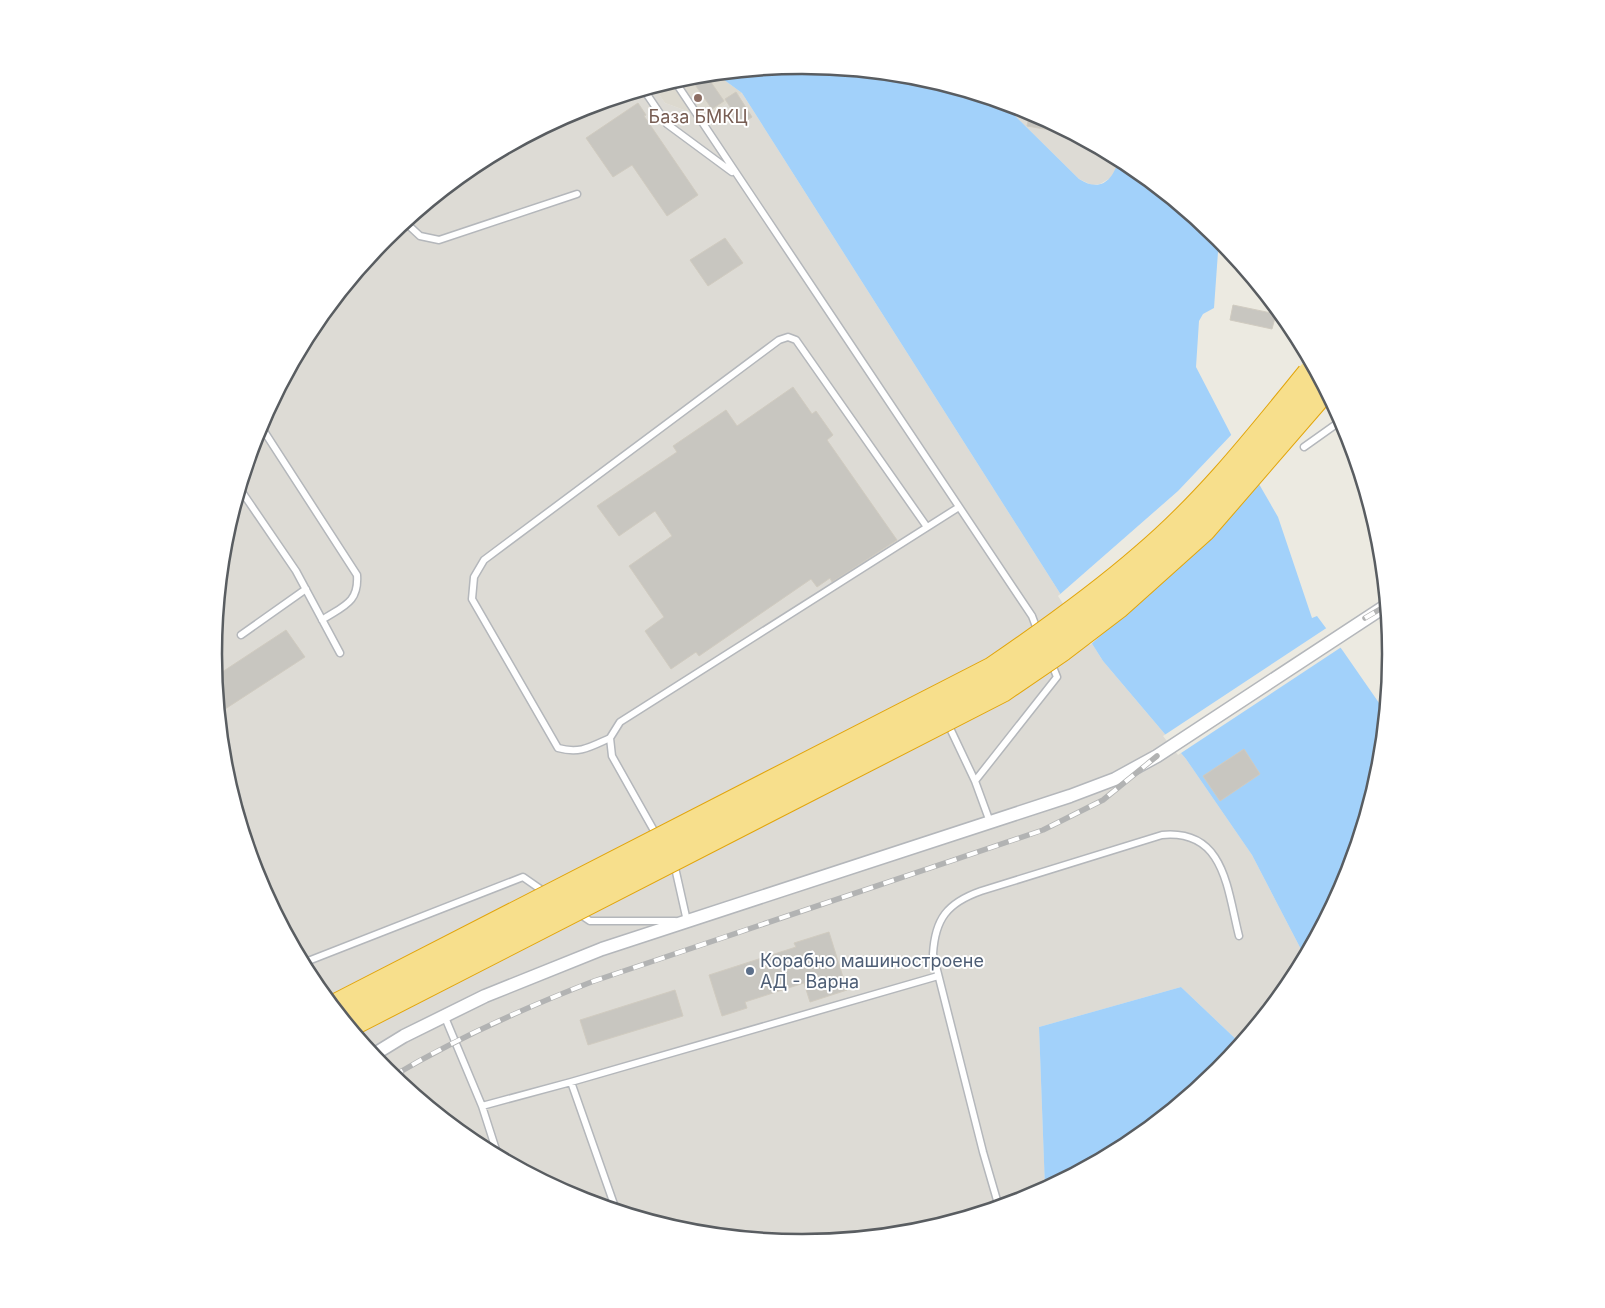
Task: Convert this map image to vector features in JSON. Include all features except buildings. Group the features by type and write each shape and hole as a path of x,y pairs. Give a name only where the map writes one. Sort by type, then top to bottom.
{"highway":[{"path":"340,1004 993,669 1072,614 1143,557 1192,510 1244,453 1314,385 1204,528 1117,606 1062,650 1002,690 354,1022"}],"street":[{"path":"380,1051 444,1015 585,955 1095,787 1157,756 1381,608"}],"lane":[{"path":"679,87 1032,616 1043,642"},
{"path":"648,95 667,124 737,176"},
{"path":"410,227 420,236 439,240 577,194"},
{"path":"927,527 796,340 788,337 779,340 484,560 474,577 472,599 558,748 570,751 583,750 610,738 620,722 959,507"},
{"path":"1304,447 1336,425"},
{"path":"265,433 357,575 358,587 354,598 322,620"},
{"path":"245,496 296,571 340,653"},
{"path":"241,635 306,589"},
{"path":"975,781 1058,676 1046,651"},
{"path":"930,688 938,705"},
{"path":"943,714 975,781 990,822"},
{"path":"610,738 612,756 663,848"},
{"path":"997,1200 933,954 934,936 942,918 952,906 965,897 1162,834 1176,833 1202,842 1211,850 1218,861 1223,872 1239,936"},
{"path":"568,906 590,921 687,921 676,872 667,856"},
{"path":"310,960 523,878 560,902"},
{"path":"482,1106 938,976"},
{"path":"444,1015 482,1106 495,1146"},
{"path":"571,1082 613,1202"}],"shaded area":[{"name":"База БМКЦ","path":"724,80 742,93 706,118 665,103 658,93"},
{"path":"658,93 665,103 706,118 742,93 1103,661 1186,759 1252,855 1301,950 1263,1007 1236,1040 1181,987 1039,1027 1045,1181 1025,1190 953,1214 916,1223 878,1229 802,1234 727,1229 689,1223 652,1214 580,1190 512,1157 480,1136 420,1090 366,1037 320,976 300,944 266,876 253,841 233,767 227,730 223,692 223,616 233,541 242,504 266,432 282,397 320,332 342,301 366,271 420,218 449,194 512,151 580,118 652,94"},
{"path":"1013,114 1093,151 1117,167 1112,177 1100,184 1092,185 1079,179"}],"water":[{"path":"765,75 840,75 916,85 989,105 1013,114 1079,179 1087,183 1094,185 1105,182 1110,178 1116,166 1156,194 1218,249 1214,308 1203,314 1199,321 1196,367 1237,446 1278,517 1312,618 1317,616 1381,705 1372,767 1352,841 1323,911 1301,950 1252,855 1186,759 1103,661 742,93 724,80"},
{"path":"1181,987 1236,1040 1185,1090 1156,1114 1093,1157 1045,1181 1039,1027"}],"pier":[{"path":"1233,433 1260,481 1214,536 1090,645 1058,596 1178,491"},
{"path":"1328,627 1343,646 1178,755 1163,736"}],"railway":[{"path":"1365,618 1381,608"},
{"path":"400,1072 491,1024 594,981 1043,830 1103,800 1157,756"}],"place":[{"name":"База БМКЦ","path":"698,98"},
{"name":"Корабно машиностроене АД - Варна","path":"750,971"}]}
